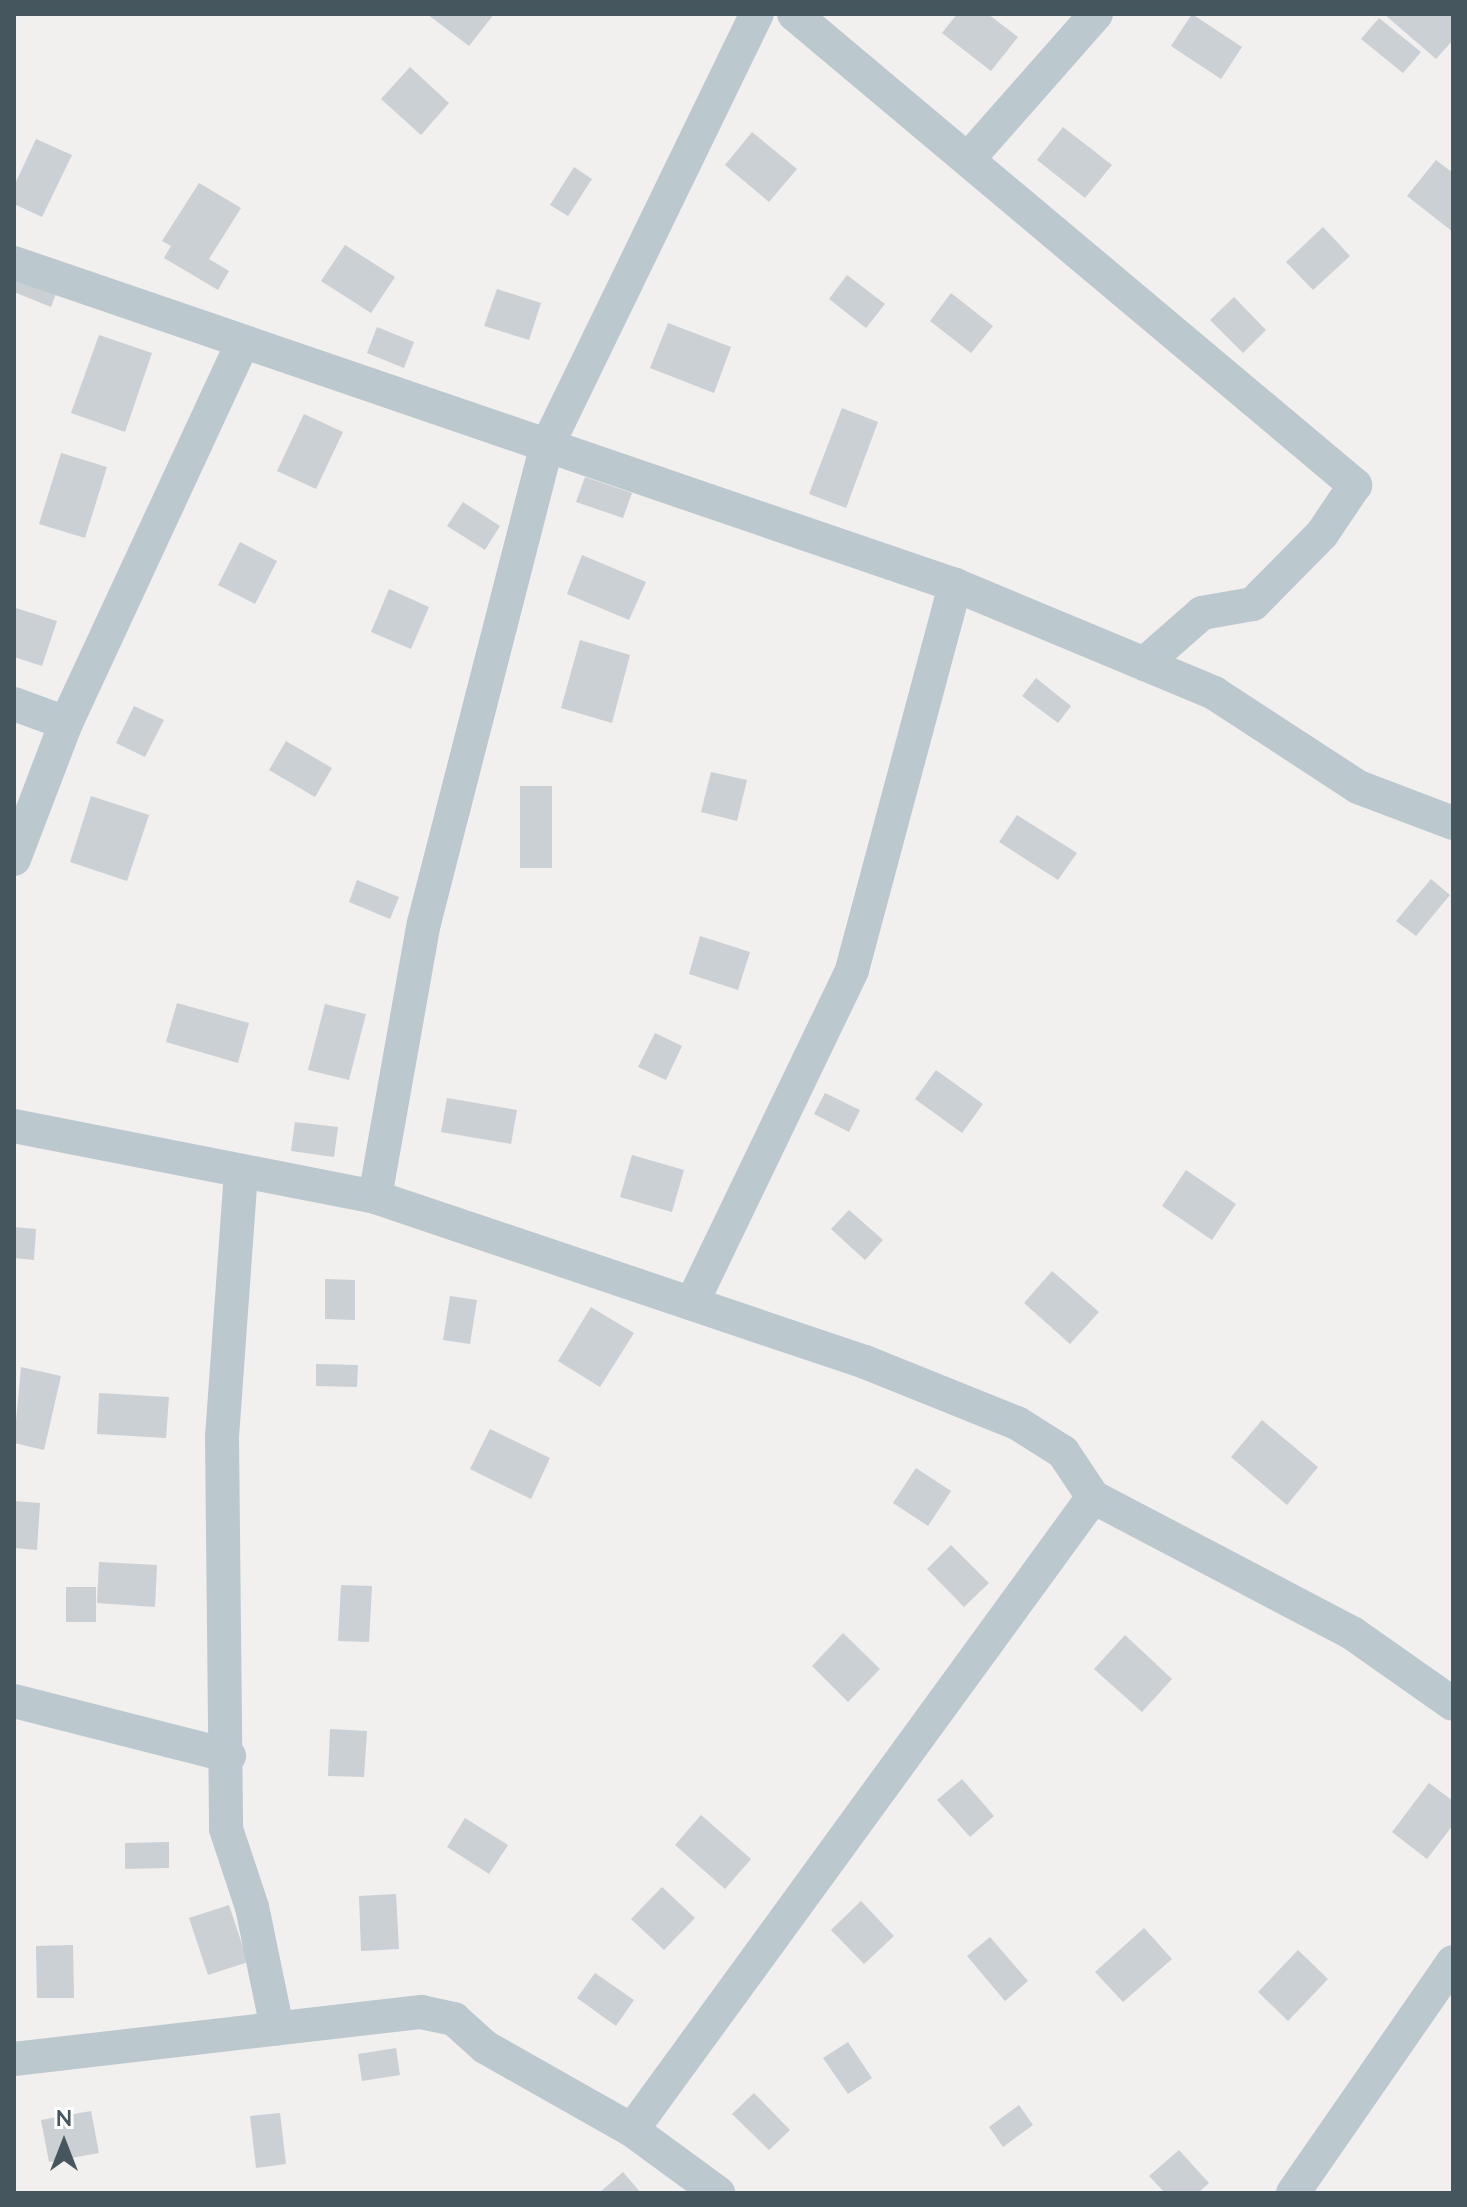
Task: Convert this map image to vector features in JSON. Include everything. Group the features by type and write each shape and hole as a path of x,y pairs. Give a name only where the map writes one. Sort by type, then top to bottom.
{"street":[{"path":"375,1197 424,923 546,448 757,14"},
{"path":"794,14 1355,485 1322,534 1253,604 1202,613 1144,664"},
{"path":"969,158 1096,14"},
{"path":"14,263 241,346 955,585 1214,693 1358,787 1453,823"},
{"path":"14,859 66,723 241,346"},
{"path":"692,1303 852,970 955,585"},
{"path":"14,704 66,723"},
{"path":"14,1126 375,1197 692,1303 1017,1423 1063,1452 1093,1497 1352,1633 1453,1704"},
{"path":"241,1172 222,1437 229,1756 226,1829 252,1907 277,2028"},
{"path":"632,2130 1093,1497"},
{"path":"14,1701 229,1756"},
{"path":"1293,2193 1453,1962"},
{"path":"14,2059 421,2012 454,2019 485,2047 632,2130 718,2193"}],"building":[{"path":"427,14 494,14 469,46"},
{"path":"957,14 988,14 1018,37 991,71 942,33"},
{"path":"1192,14 1242,47 1221,79 1171,46"},
{"path":"1384,14 1453,14 1453,40 1436,59"},
{"path":"1379,18 1421,52 1403,73 1361,39"},
{"path":"410,67 449,103 421,135 381,99"},
{"path":"1063,127 1112,165 1085,198 1037,160"},
{"path":"752,132 797,169 769,202 725,165"},
{"path":"36,139 72,155 42,217 14,204 14,186"},
{"path":"1436,160 1453,173 1453,232 1407,196"},
{"path":"574,167 592,179 568,216 550,205"},
{"path":"199,183 241,208 209,259 229,271 218,290 164,258 171,246 162,241"},
{"path":"1323,227 1350,256 1313,290 1286,262"},
{"path":"345,245 395,277 371,313 321,281"},
{"path":"14,269 59,286 51,307 14,292"},
{"path":"847,275 885,304 866,328 829,299"},
{"path":"497,289 541,303 529,340 484,326"},
{"path":"951,293 993,326 971,353 930,321"},
{"path":"1234,297 1266,330 1243,353 1210,320"},
{"path":"668,323 731,347 714,393 650,368"},
{"path":"377,327 414,342 404,368 367,353"},
{"path":"99,335 152,353 125,432 71,413"},
{"path":"842,408 878,422 846,508 809,494"},
{"path":"304,414 343,432 316,489 277,471"},
{"path":"61,453 107,467 85,538 39,524"},
{"path":"585,477 632,493 623,518 576,502"},
{"path":"463,502 500,526 485,550 447,526"},
{"path":"240,542 277,561 255,604 218,585"},
{"path":"582,555 646,582 629,620 567,594"},
{"path":"389,589 429,607 411,649 371,632"},
{"path":"16,608 57,621 42,666 14,657"},
{"path":"580,640 630,655 612,723 561,708"},
{"path":"1036,678 1071,706 1058,723 1022,696"},
{"path":"134,706 164,720 145,757 116,743"},
{"path":"286,741 332,768 315,797 269,770"},
{"path":"711,772 747,780 737,821 701,812"},
{"path":"520,786 552,786 552,868 520,868"},
{"path":"91,796 149,815 127,881 70,862"},
{"path":"1017,815 1077,853 1058,880 999,842"},
{"path":"1431,879 1450,895 1416,936 1396,921"},
{"path":"357,880 399,897 390,919 349,902"},
{"path":"700,936 750,952 738,990 689,974"},
{"path":"177,1003 249,1023 238,1063 166,1042"},
{"path":"325,1004 366,1014 349,1080 308,1070"},
{"path":"655,1033 682,1046 666,1080 638,1067"},
{"path":"936,1070 983,1104 962,1133 915,1099"},
{"path":"825,1093 860,1110 849,1132 814,1114"},
{"path":"447,1098 517,1110 511,1144 441,1132"},
{"path":"295,1122 338,1127 334,1157 291,1151"},
{"path":"632,1155 684,1170 672,1212 620,1197"},
{"path":"1186,1170 1236,1204 1212,1240 1162,1206"},
{"path":"849,1210 883,1240 865,1260 831,1229"},
{"path":"14,1227 36,1229 34,1260 14,1258"},
{"path":"1052,1271 1099,1312 1070,1344 1024,1303"},
{"path":"325,1279 355,1280 355,1320 325,1319"},
{"path":"450,1296 477,1300 470,1344 443,1340"},
{"path":"591,1307 634,1333 600,1387 558,1361"},
{"path":"316,1364 358,1365 357,1387 316,1386"},
{"path":"21,1367 61,1376 44,1450 14,1443"},
{"path":"99,1393 169,1397 166,1438 97,1434"},
{"path":"1262,1420 1318,1467 1287,1505 1231,1457"},
{"path":"490,1429 550,1458 531,1499 470,1469"},
{"path":"916,1468 951,1491 928,1526 893,1503"},
{"path":"14,1501 40,1503 37,1550 14,1548"},
{"path":"951,1545 989,1583 964,1607 927,1569"},
{"path":"99,1562 157,1565 155,1607 97,1603"},
{"path":"341,1585 372,1586 369,1642 338,1641"},
{"path":"66,1587 96,1587 96,1622 66,1622"},
{"path":"843,1633 880,1669 848,1702 812,1666"},
{"path":"1125,1635 1172,1679 1142,1712 1094,1669"},
{"path":"330,1729 367,1731 364,1777 328,1776"},
{"path":"962,1779 994,1816 970,1837 937,1800"},
{"path":"1429,1783 1453,1801 1453,1825 1427,1859 1392,1832"},
{"path":"701,1815 751,1859 725,1889 675,1845"},
{"path":"465,1818 508,1845 489,1874 447,1847"},
{"path":"169,1842 169,1868 125,1869 125,1843"},
{"path":"662,1887 695,1918 664,1950 631,1919"},
{"path":"396,1894 399,1949 361,1951 359,1896"},
{"path":"861,1901 894,1936 864,1964 831,1930"},
{"path":"229,1905 248,1962 208,1975 189,1918"},
{"path":"1144,1928 1172,1959 1123,2002 1095,1972"},
{"path":"990,1937 1028,1981 1005,2001 967,1956"},
{"path":"73,1945 74,1998 37,1998 36,1946"},
{"path":"1298,1950 1328,1979 1288,2021 1258,1992"},
{"path":"595,1973 634,2000 616,2026 577,1998"},
{"path":"848,2042 872,2078 848,2094 823,2058"},
{"path":"396,2048 400,2075 362,2081 358,2054"},
{"path":"754,2093 790,2130 769,2150 732,2114"},
{"path":"1019,2105 1033,2125 1003,2147 989,2127"},
{"path":"91,2111 99,2153 49,2162 41,2120"},
{"path":"280,2113 286,2164 256,2168 250,2116"},
{"path":"1179,2150 1209,2183 1198,2193 1165,2193 1149,2176"},
{"path":"623,2172 641,2193 599,2193"}]}
